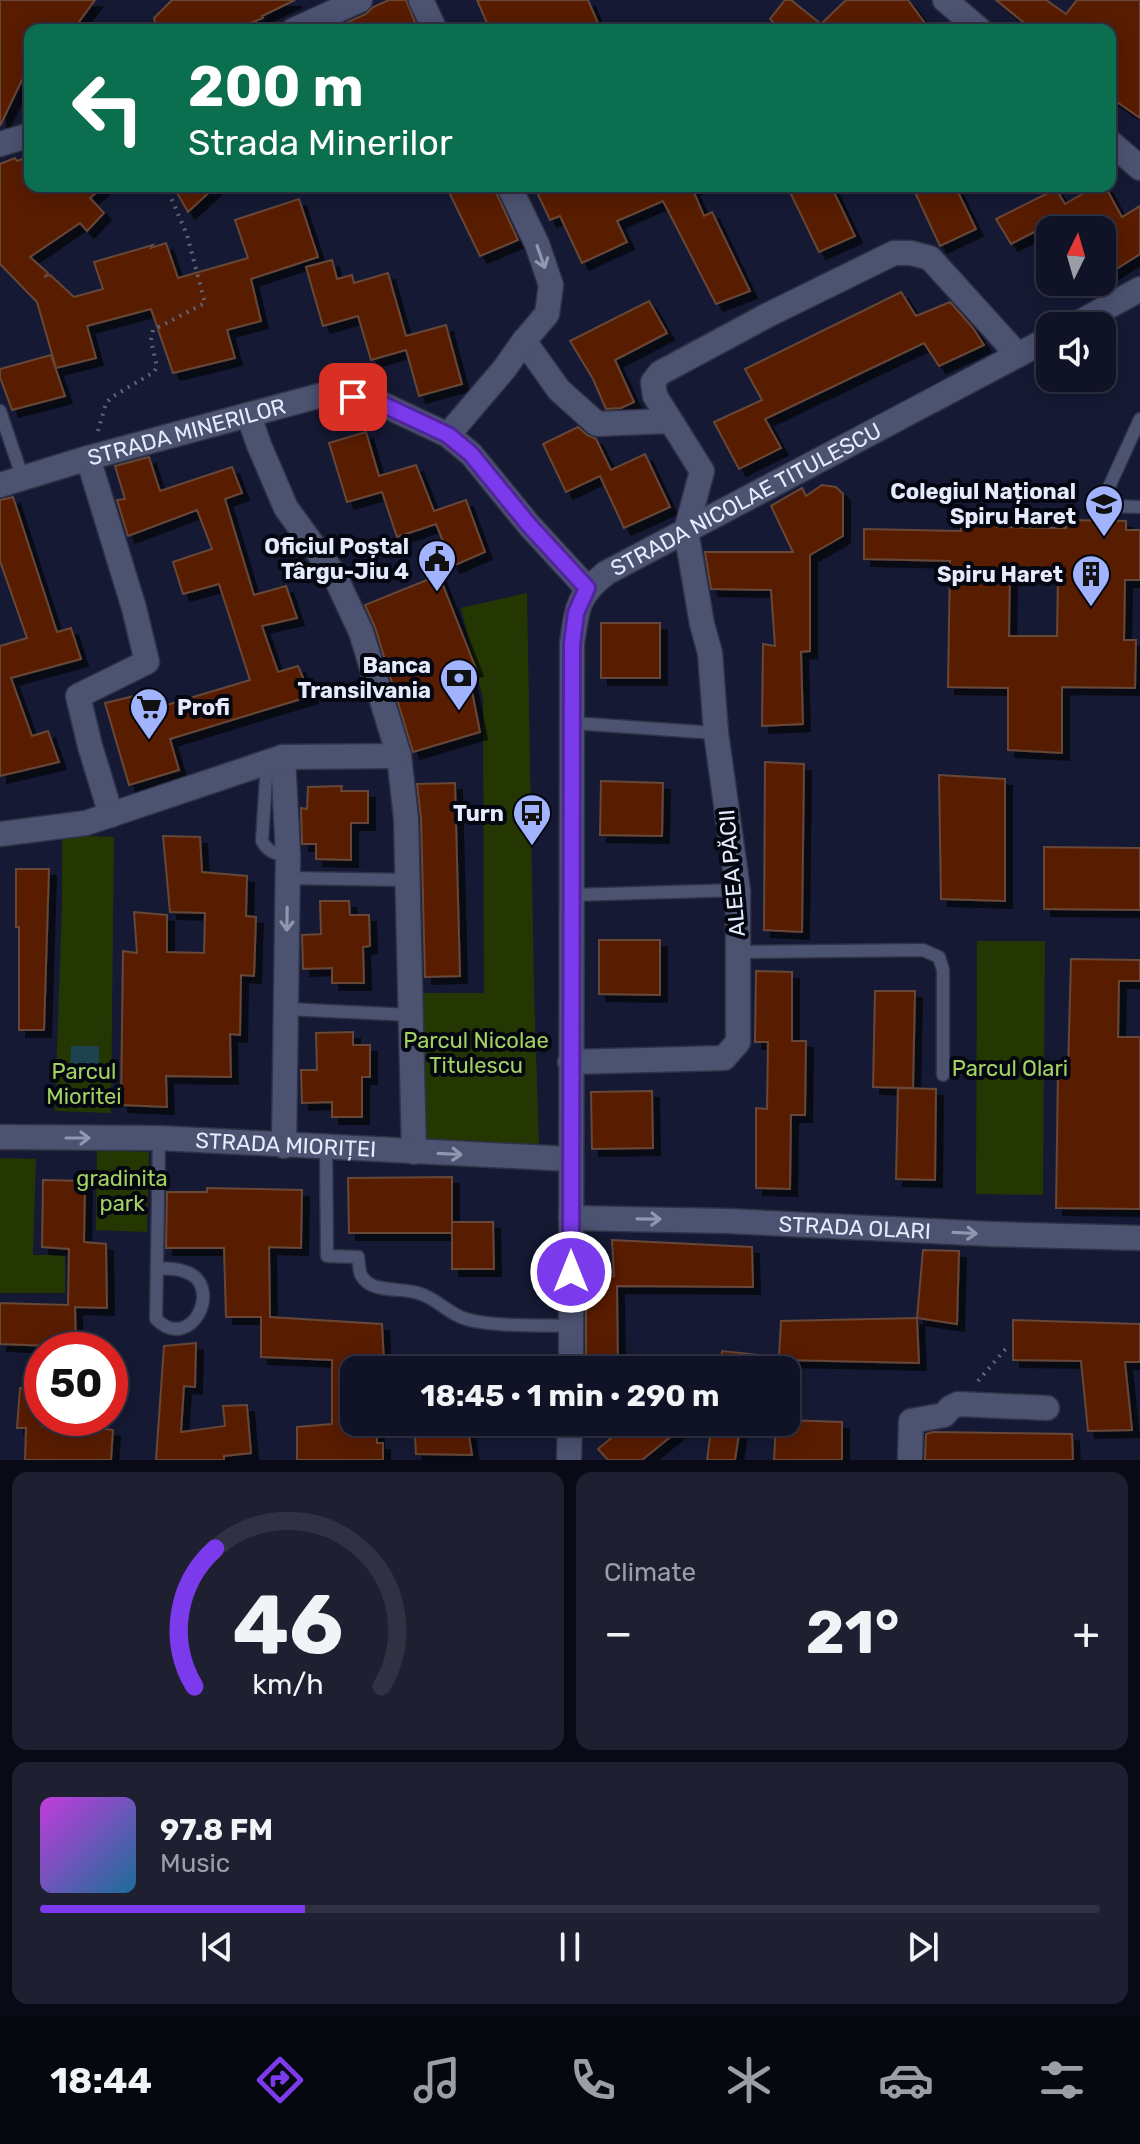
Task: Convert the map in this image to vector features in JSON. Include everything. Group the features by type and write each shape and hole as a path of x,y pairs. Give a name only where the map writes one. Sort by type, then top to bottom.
{"street":[{"path":"307,24 360,0"},
{"path":"421,0 432,24"},
{"path":"945,0 973,24"},
{"path":"0,144 24,137"},
{"path":"1116,147 1140,168"},
{"path":"448,435 547,314 551,285 537,244 512,192"},
{"path":"686,531 702,471 655,396 653,382 660,373 768,315 894,253 911,253 930,258 1018,355"},
{"path":"1098,312 1131,294 1140,281"},
{"path":"524,341 559,390 597,424 669,421"},
{"name":"STRADA NICOLAE TITULESCU","path":"571,1356 572,644 576,613 587,588 606,573 1036,345"},
{"name":"STRADA MINERILOR","path":"12,482 88,458 322,395 353,397 384,405 448,435 471,454 529,525 587,588"},
{"path":"249,416 286,508 334,574 361,632 399,756 406,818 414,1152"},
{"path":"88,458 134,608 147,662 78,696 111,815"},
{"name":"ALEEA PĂCII","path":"570,1062 724,1058 738,1042 738,890 716,733 710,653 686,531"},
{"path":"0,834 86,823 275,760 399,756"},
{"path":"275,760 288,867 284,1146"},
{"name":"STRADA MIORIȚEI","path":"0,1137 159,1138 570,1159"},
{"name":"STRADA OLARI","path":"571,1218 727,1221 1140,1238"},
{"path":"910,1460 911,1421 944,1415 958,1404 1047,1408"},
{"path":"569,1460 570,1436"}],"lane":[{"path":"0,411 12,482"},
{"path":"1140,419 1105,499 1110,506 1140,507"},
{"path":"572,723 716,733"},
{"path":"288,867 408,880"},
{"path":"571,895 738,890"},
{"path":"739,952 923,950 939,957 943,970 943,1075"},
{"path":"286,1009 412,1015"},
{"path":"157,1268 183,1271 193,1275 200,1283 202,1308 198,1318 190,1325 168,1327 156,1319 159,1138"},
{"path":"326,1148 327,1256 358,1257 361,1275 372,1286 416,1292 438,1300 463,1319 572,1326"}],"path":[{"path":"88,458 106,403 157,367 151,340 153,330 205,303 187,235 169,192"},
{"path":"958,1404 1009,1345"}],"green space":[{"name":"Parcul Nicolae Titulescu","path":"527,593 539,1144 419,1143 415,993 484,993 483,699 461,608"},
{"name":"Parcul Mioritei","path":"62,835 114,837 111,1113 55,1111"},
{"name":"Parcul Olari","path":"977,941 1045,941 1043,1195 976,1194"},
{"name":"gradinita park","path":"97,1150 149,1152 147,1232 96,1230"},
{"path":"0,1158 36,1159 33,1255 65,1255 65,1293 0,1293"}],"water":[{"path":"71,1046 99,1046 99,1072 70,1071"}],"building":[{"path":"0,0 95,0 77,24 24,24 24,82 22,80 0,126"},
{"path":"172,0 295,0 248,24 156,24 154,18"},
{"path":"389,0 406,0 416,24 344,24 366,14"},
{"path":"477,0 588,0 598,24 487,24"},
{"path":"785,0 791,0 821,24 775,24 770,19"},
{"path":"846,0 908,0 926,24 821,24"},
{"path":"996,0 1046,0 1066,14 1077,0 1140,0 1140,118 1116,101 1116,24 1026,24"},
{"path":"15,158 17,161 24,158 24,192 97,192 90,198 104,213 87,231 80,223 30,257 48,273 44,277 50,275 74,297 103,289 94,262 153,245 151,248 166,243 178,278 248,258 235,220 299,199 318,257 251,279 261,321 227,330 235,358 173,373 151,309 87,326 96,358 56,368 37,302 0,264 0,164"},
{"path":"176,192 210,192 188,212"},
{"path":"449,192 496,192 518,240 480,256"},
{"path":"537,192 694,192 704,216 712,212 750,291 716,304 663,201 617,221 627,242 582,263 560,216 550,220"},
{"path":"790,192 834,192 855,236 819,252"},
{"path":"915,192 958,192 976,229 940,246"},
{"path":"1050,192 1058,192 1065,204 1086,192 1108,192 1122,217 1140,206 1140,254 1116,269 1116,216 1036,216 1036,231 1011,244 996,219"},
{"path":"332,260 337,279 352,275 354,283 388,273 406,336 446,325 462,384 419,396 406,350 371,360 358,316 323,326 306,267"},
{"path":"901,292 916,316 950,302 984,345 939,366 924,343 765,419 781,448 739,469 714,422 762,400 745,369"},
{"path":"649,301 667,333 615,360 634,402 621,408 606,409 593,379 570,341"},
{"path":"51,355 65,396 12,410 0,369"},
{"path":"578,427 596,439 611,470 645,454 670,507 624,528 600,476 566,492 543,444"},
{"path":"366,432 379,476 416,465 434,511 466,500 485,552 453,566 436,524 397,537 382,492 347,502 329,443"},
{"path":"149,457 160,491 232,467 242,493 225,499 254,595 286,586 297,618 262,626 278,672 298,666 311,696 170,739 179,770 129,785 105,703 155,691 160,707 250,680 219,584 183,594 173,562 212,549 197,510 128,536 117,500 125,499 115,466"},
{"path":"822,485 836,487 843,494 843,536 810,555 810,651 801,652 803,724 762,726 763,644 775,646 771,590 711,589 705,552 793,552 771,506 802,488 806,496"},
{"path":"13,497 57,632 71,628 81,659 11,678 32,736 48,731 59,762 0,776 0,646 27,638 0,561 0,500"},
{"name":"Spiru Haret","path":"962,512 997,513 997,527 1066,528 1066,520 1126,521 1126,530 1140,530 1140,580 1125,580 1124,640 1136,640 1135,688 1062,687 1062,753 1008,750 1008,688 948,687 950,561 864,559 864,529 961,531","holes":["1010,573 1058,574 1057,636 1009,636"]},
{"path":"439,575 476,669 468,671 480,732 413,752 375,627 365,605"},
{"path":"601,623 660,623 660,678 601,678"},
{"path":"765,762 804,764 802,932 764,930"},
{"path":"939,775 1005,779 1005,901 941,899"},
{"path":"601,781 663,783 662,836 600,835"},
{"path":"455,783 460,976 425,977 421,818 417,784"},
{"path":"342,786 341,791 368,791 368,823 351,823 351,860 316,859 316,844 302,844 301,808 307,809 308,787"},
{"path":"163,836 200,837 202,872 247,876 246,916 256,917 254,976 241,975 240,1035 230,1034 231,1077 166,1076 167,1107 121,1105 123,951 137,953 134,912 167,915 167,952 204,953 205,913 170,912"},
{"path":"1044,847 1140,848 1140,910 1044,909"},
{"path":"16,869 49,869 44,1030 19,1030"},
{"path":"320,901 349,901 350,915 369,915 370,946 363,947 364,983 332,983 332,968 303,969 302,935 321,934"},
{"path":"599,940 660,940 660,995 599,994"},
{"path":"1071,959 1140,960 1140,981 1119,981 1118,1037 1140,1037 1140,1209 1056,1208 1058,1070 1068,1071"},
{"path":"756,971 792,972 792,1041 806,1041 805,1115 791,1115 790,1189 756,1188 756,1108 767,1109 768,1042 755,1042"},
{"path":"875,991 915,991 913,1088 873,1087"},
{"path":"353,1032 353,1045 370,1045 370,1077 362,1077 362,1117 332,1117 332,1102 302,1103 301,1070 317,1070 316,1033"},
{"path":"898,1088 936,1089 935,1180 896,1179"},
{"path":"652,1091 653,1148 592,1149 591,1092"},
{"path":"452,1177 452,1233 349,1233 348,1178"},
{"path":"43,1180 85,1181 84,1242 106,1244 107,1308 75,1307 76,1332 24,1332 24,1345 0,1344 0,1303 68,1305 69,1249 42,1247"},
{"path":"207,1188 302,1190 301,1248 269,1247 270,1317 382,1324 384,1356 340,1356 340,1436 377,1436 377,1443 383,1443 383,1460 297,1460 297,1427 332,1424 332,1360 261,1357 261,1317 226,1317 224,1248 166,1248 167,1192 207,1192"},
{"path":"452,1222 493,1222 494,1269 452,1269"},
{"path":"612,1240 752,1247 753,1287 617,1286 618,1356 586,1356 586,1277 614,1276"},
{"path":"923,1250 959,1251 957,1324 917,1318"},
{"path":"917,1318 919,1363 800,1360 800,1356 779,1356 781,1321"},
{"path":"1013,1320 1140,1324 1140,1362 1125,1362 1132,1430 1088,1431 1081,1361 1013,1360"},
{"path":"196,1343 195,1387 184,1386 181,1432 225,1426 223,1406 247,1405 251,1453 224,1456 224,1460 156,1460 164,1346"},
{"path":"722,1351 770,1356 721,1356"},
{"path":"20,1388 24,1388 24,1428 17,1428"},
{"path":"800,1420 842,1422 842,1460 774,1460 775,1436 800,1436"},
{"path":"926,1434 1072,1434 1073,1460 925,1460"},
{"path":"26,1436 113,1436 111,1460 25,1460"},
{"path":"415,1436 469,1436 472,1455 416,1454"},
{"path":"613,1436 672,1436 642,1460 608,1460 598,1449"},
{"path":"710,1436 739,1436 735,1460 707,1460"}],"place":[{"name":"Colegiul Național Spiru Haret","path":"1104,538"},
{"name":"Oficiul Poștal Târgu-Jiu 4","path":"437,593"},
{"name":"Spiru Haret","path":"1091,608"},
{"name":"Banca Transilvania","path":"459,712"},
{"name":"Profi","path":"149,741"},
{"name":"Turn","path":"532,847"}],"route":[{"path":"353,397 384,405 448,435 471,454 529,525 587,588 576,613 572,644 571,1272"}]}
